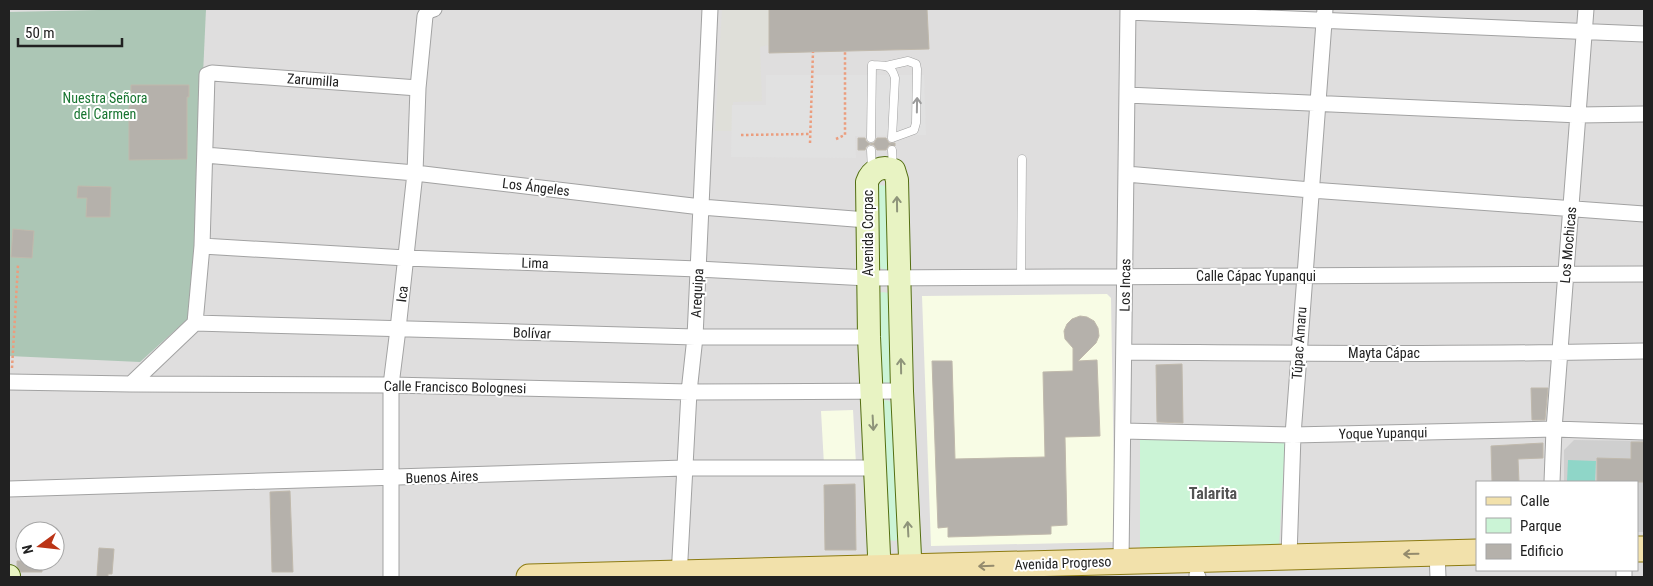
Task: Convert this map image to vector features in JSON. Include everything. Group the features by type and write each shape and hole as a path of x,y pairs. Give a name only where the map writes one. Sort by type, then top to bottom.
{"main road":[{"name":"Avenida Progreso","path":"1113,569 1198,576 1438,567 1476,552"},
{"name":"Avenida Progreso","path":"529,577 1113,569 1289,557 1476,569"}],"street":[{"name":"Arequipa","path":"672,575 684,468 695,337 710,9"},
{"name":"Los Mochicas","path":"1552,481 1554,429 1586,9"},
{"name":"Ica","path":"391,577 391,385 415,173 418,88 425,16 431,10"},
{"path":"1128,10 1325,14 1585,32 1644,34"},
{"name":"Los Incas","path":"1113,569 1123,431 1128,10"},
{"name":"Túpac Amaru","path":"1289,557 1298,354 1325,14"},
{"name":"Zarumilla","path":"205,155 207,75 209,73 418,88"},
{"path":"1127,95 1579,115 1644,114"},
{"name":"Los Ángeles","path":"205,155 415,173 701,207 867,220"},
{"path":"131,384 195,322 202,246 205,155"},
{"name":"Avenida Corpac","path":"880,573 867,220 868,182 886,164 897,180 902,391 911,573"},
{"path":"1126,174 1311,190 1644,214"},
{"name":"Lima","path":"202,246 406,258 698,269 868,278"},
{"name":"Calle Cápac Yupanqui","path":"868,278 1644,274"},
{"name":"Bolívar","path":"195,322 695,337 870,337"},
{"name":"Mayta Cápac","path":"1124,352 1298,354 1644,351"},
{"name":"Calle Francisco Bolognesi","path":"9,382 391,385 689,392 902,391"},
{"name":"Yoque Yupanqui","path":"1123,431 1293,436 1554,429 1644,432"},
{"name":"Buenos Aires","path":"9,489 684,468 875,468"}],"lane":[{"path":"871,138 872,65 886,66 908,61 916,64 916,123 914,130 892,138 894,78 893,70 886,66"},
{"path":"872,150 886,164"},
{"path":"1021,277 1022,159"}],"path":[{"path":"836,140 846,135 846,51"},
{"path":"810,143 813,52"},
{"path":"741,135 811,134"},
{"path":"12,357 18,265"}],"shaded area":[{"path":"9,9 1644,9 1644,577 9,577"},
{"path":"722,9 927,9 929,49 769,53 768,45 760,47 762,101 733,102 732,131 715,131"},
{"path":"766,75 924,75 926,135 855,136 856,158 731,157 732,105 766,105"},
{"path":"1107,294 1111,298 1115,542 931,546 922,296"},
{"path":"853,410 856,464 824,465 821,411"},
{"path":"1574,440 1644,441 1644,532 1638,532 1638,481 1564,481 1564,450"},
{"path":"1568,460 1596,461 1595,481 1567,481"}],"green space":[{"name":"Nuestra Señora del Carmen","path":"206,9 192,315 140,362 9,356 9,12"},
{"path":"877,185 890,186 889,269 884,270 878,266"},
{"path":"880,293 889,293 892,384 882,384 881,382"},
{"path":"887,400 892,403 897,539 895,541 888,540 883,401"},
{"path":"1140,437 1285,443 1279,547 1140,547"}],"building":[{"path":"769,9 927,9 929,49 769,53"},
{"path":"131,85 189,85 189,97 187,97 187,159 129,160"},
{"path":"858,138 865,138 870,144 865,150 858,150"},
{"path":"877,138 886,138 889,143 895,143 895,146 889,145 886,150 877,150 874,145 870,144 874,143"},
{"path":"78,186 111,187 110,217 86,217 87,198 77,198"},
{"path":"13,229 34,231 32,258 11,257"},
{"path":"1080,316 1094,321 1098,328 1099,336 1096,343 1078,361 1097,360 1100,436 1065,437 1067,525 1051,526 1051,534 948,537 948,527 938,528 932,361 952,361 955,459 1045,457 1043,372 1073,371 1073,348 1065,339 1064,331 1072,319"},
{"path":"1182,364 1183,423 1157,422 1156,365"},
{"path":"1531,388 1548,388 1545,420 1532,420"},
{"path":"1631,442 1644,442 1644,482 1597,481 1597,458 1631,459"},
{"path":"1543,443 1543,458 1518,459 1519,481 1492,481 1491,446"},
{"path":"855,484 856,550 825,550 824,485"},
{"path":"290,491 293,572 272,572 270,492"},
{"path":"99,548 114,549 112,574 108,574 108,577 97,576"},
{"path":"20,571 42,571 42,572"}],"district":[{"name":"Talarita","path":"1213,493"}]}
